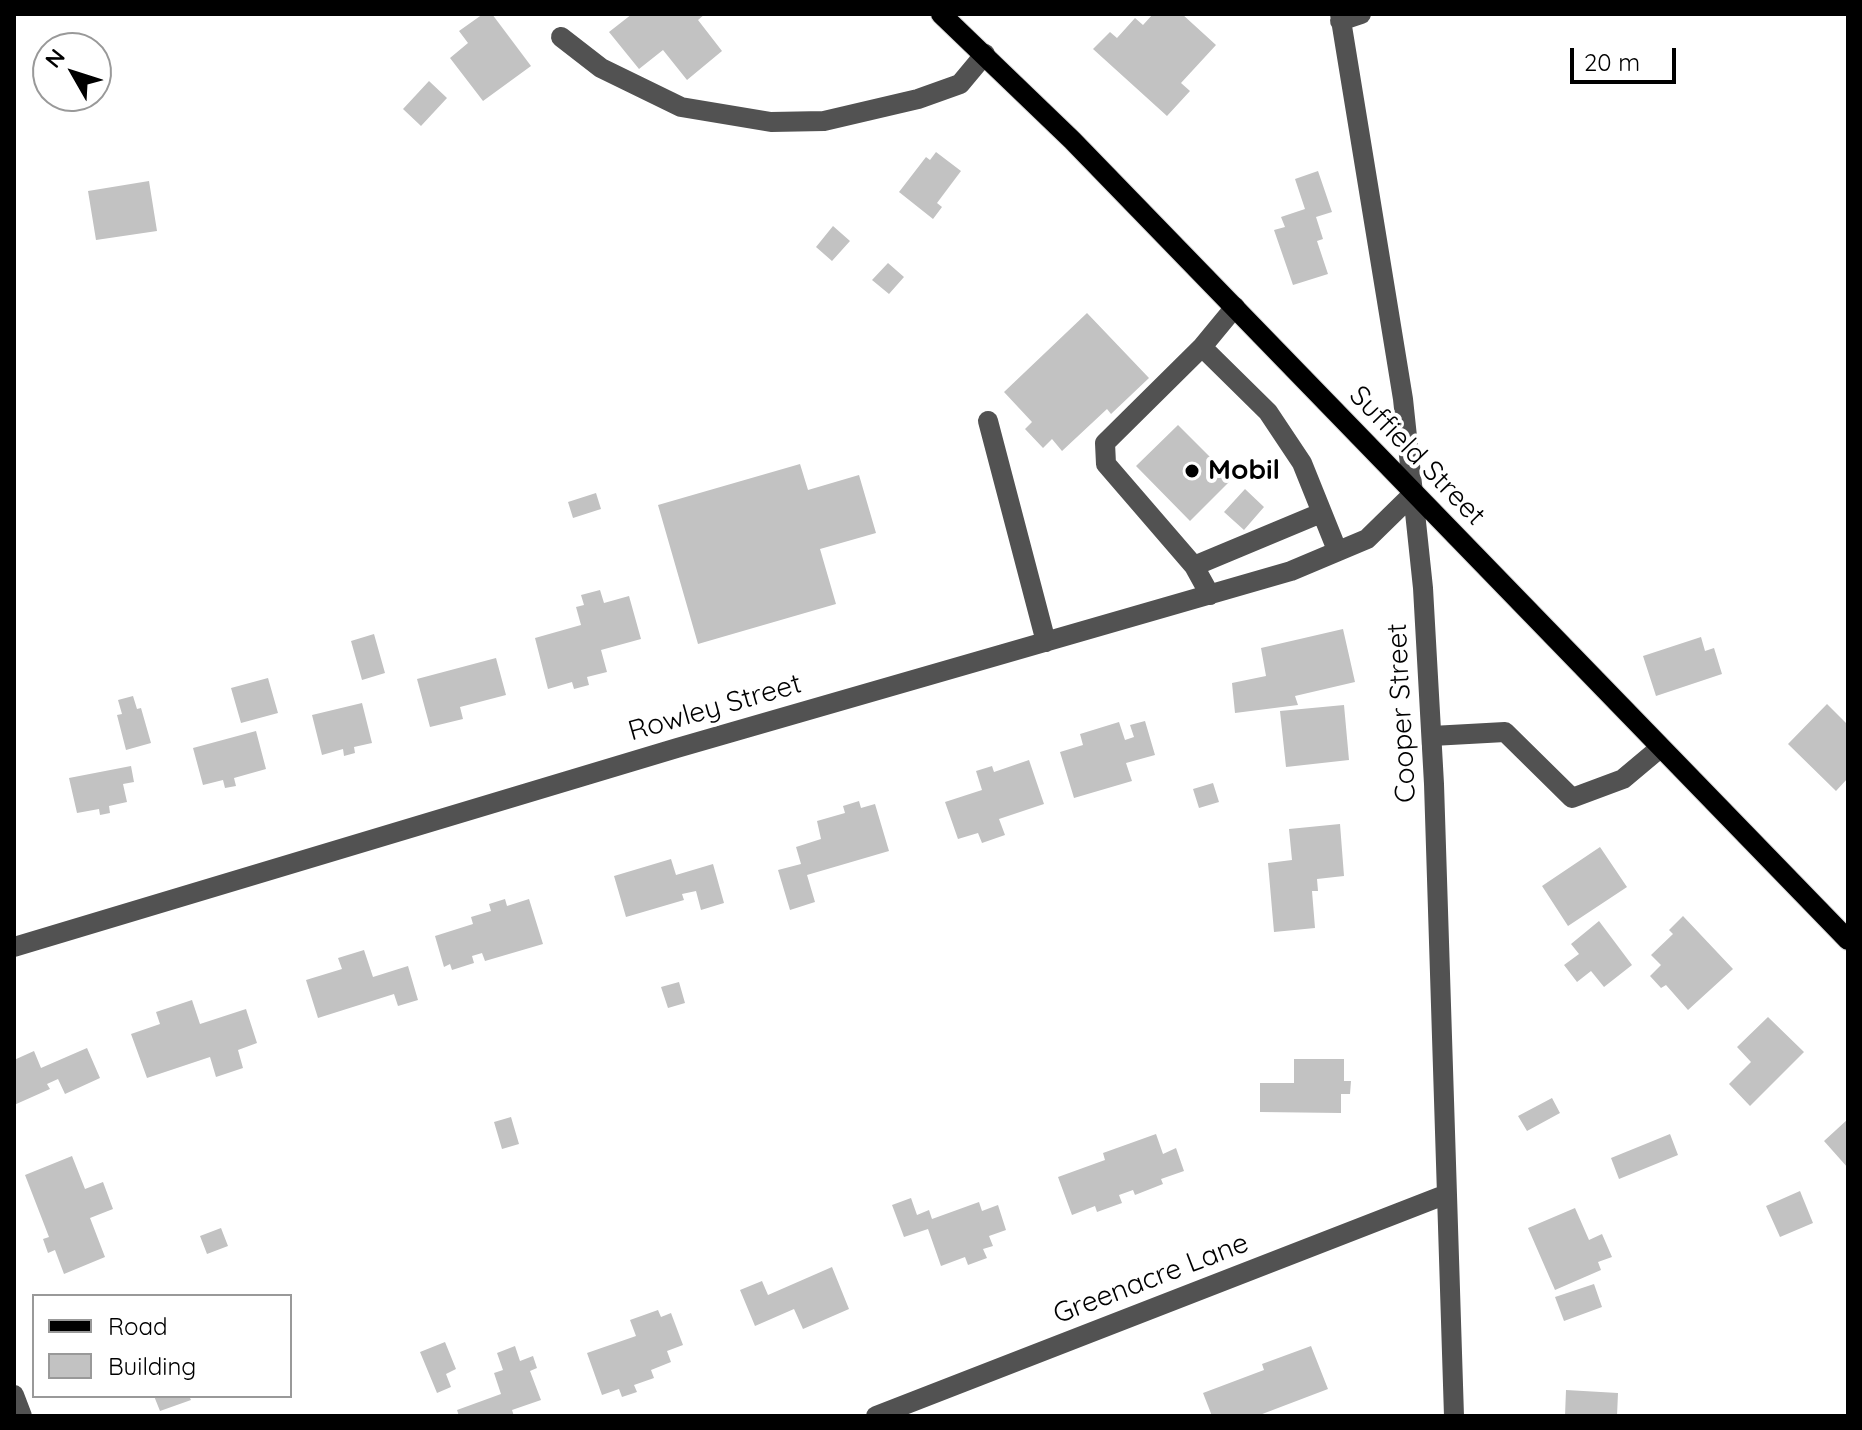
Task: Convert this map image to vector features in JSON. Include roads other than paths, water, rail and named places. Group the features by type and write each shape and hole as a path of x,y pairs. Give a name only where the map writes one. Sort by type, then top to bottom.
{"main road":[{"name":"Suffield Street","path":"941,14 985,54 1235,307 1848,940"}],"street":[{"path":"1340,18 1361,14"},
{"name":"Cooper Street","path":"1340,18 1392,330 1414,493 1432,736 1454,1416"},
{"path":"561,37 601,68 681,107 771,122 824,121 918,99 960,84 985,54"},
{"path":"1210,595 1194,566 1106,464 1105,443 1202,347 1235,307"},
{"path":"1202,347 1268,412 1302,463 1337,550"},
{"path":"988,421 1046,642"},
{"name":"Rowley Street","path":"14,947 1291,571 1367,539 1414,493"},
{"path":"1194,566 1321,513"},
{"path":"1432,736 1505,732 1572,798 1623,779 1660,748"},
{"name":"Greenacre Lane","path":"876,1416 1447,1194"},
{"path":"14,1395 22,1416"}],"place":[{"name":"Mobil","path":"1192,471"}]}
